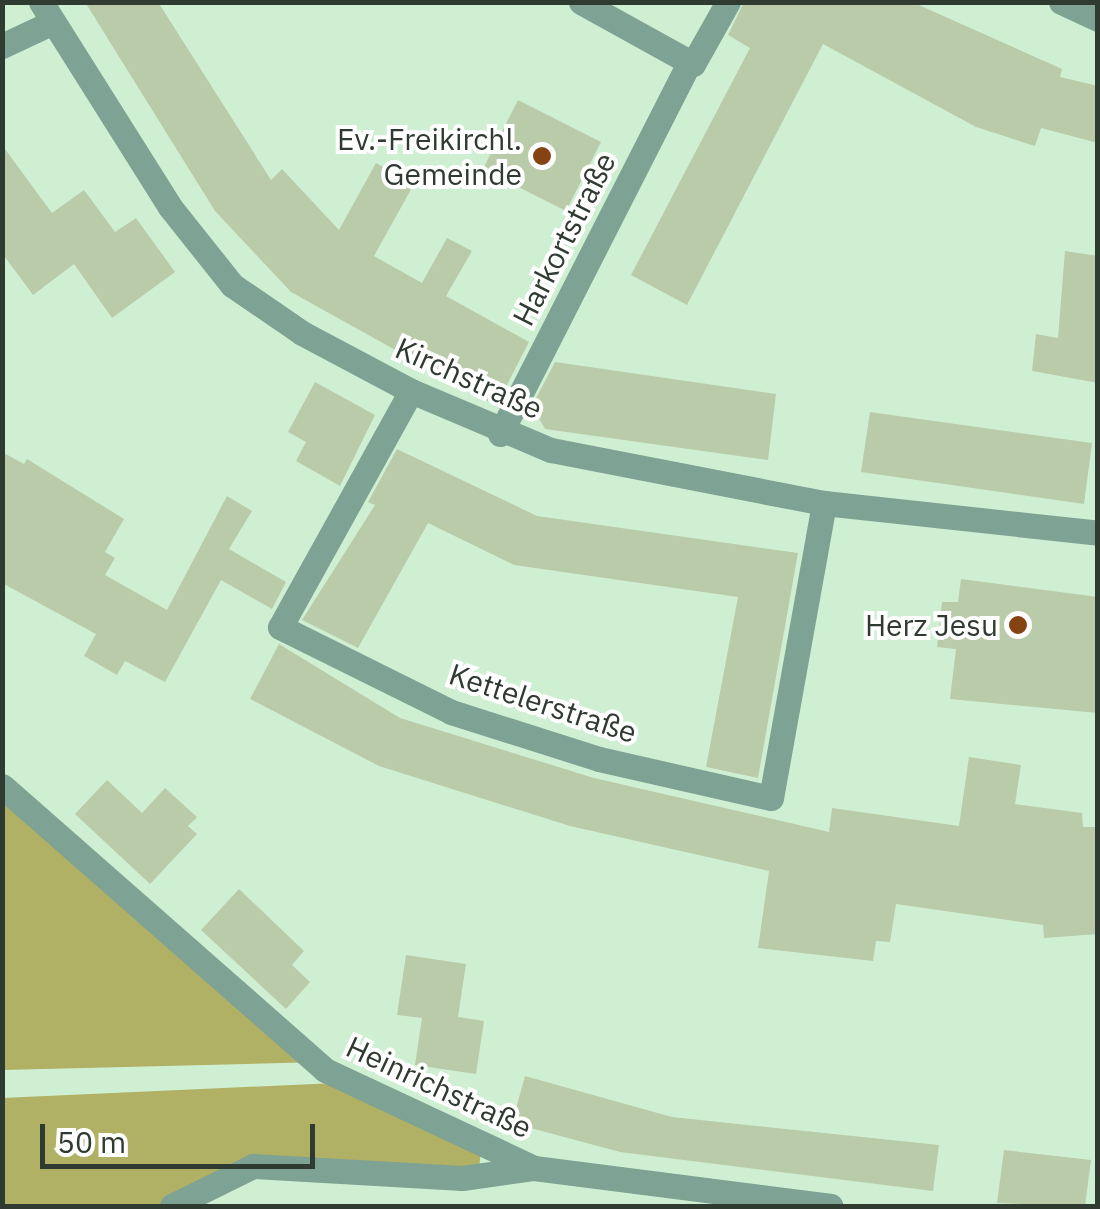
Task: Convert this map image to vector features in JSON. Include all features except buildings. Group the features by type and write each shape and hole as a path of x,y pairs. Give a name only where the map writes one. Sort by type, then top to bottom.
{"street":[{"path":"581,2 693,64 728,2"},
{"path":"1061,2 1098,19"},
{"path":"2,46 47,12"},
{"name":"Kirchstraße","path":"47,12 179,220 232,285 302,333 411,391 500,434 824,503 1098,533"},
{"name":"Harkortstraße","path":"500,434 684,73"},
{"name":"Kettelerstraße","path":"411,391 280,627 451,712 599,759 772,798 824,503"},
{"name":"Heinrichstraße","path":"2,786 325,1070 534,1168 830,1206"},
{"path":"172,1206 253,1166 462,1178 534,1168"}],"shaded area":[{"path":"3,782 321,1062 3,1070"},
{"path":"358,1082 482,1142 477,1187 259,1177 189,1206 3,1206 2,1098"}],"place":[{"name":"Ev.-Freikirchl. Gemeinde","path":"542,156"},
{"name":"Herz Jesu","path":"1018,625"}]}
